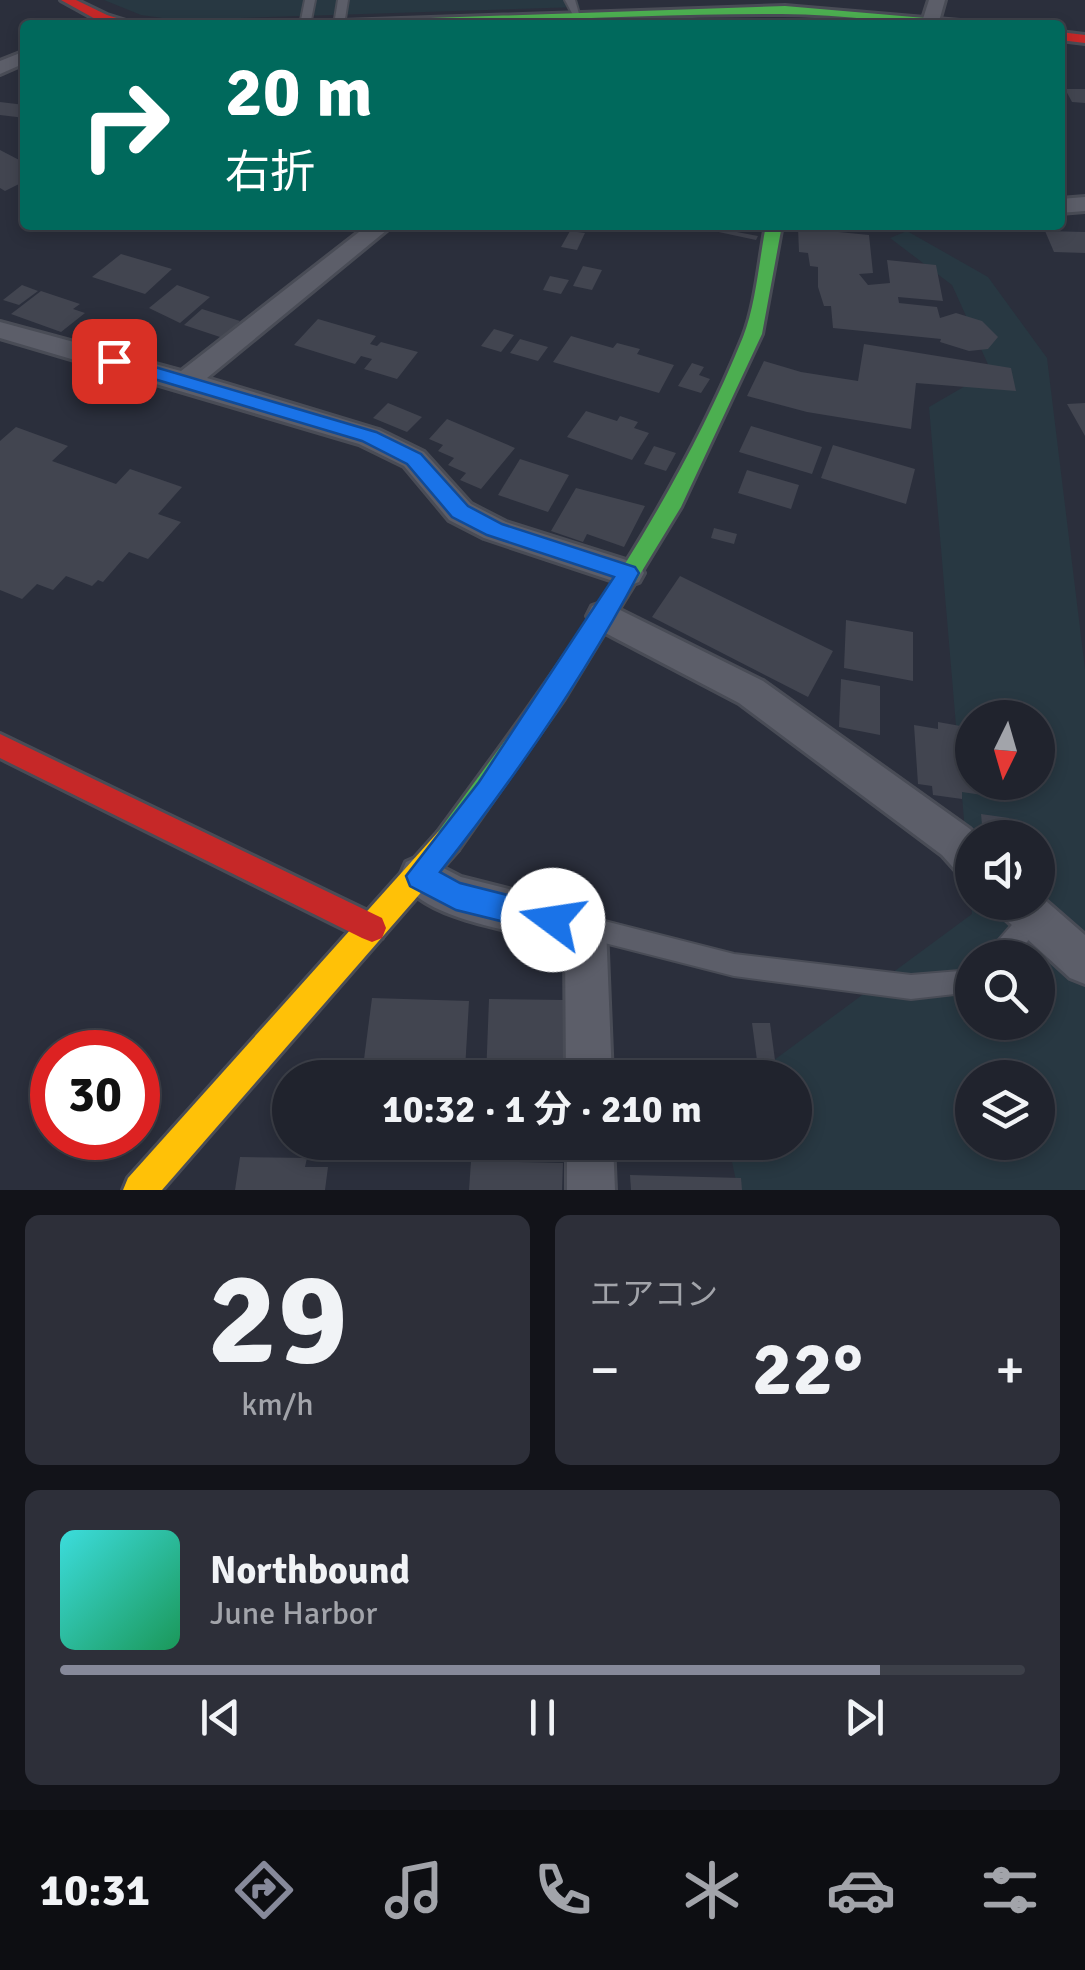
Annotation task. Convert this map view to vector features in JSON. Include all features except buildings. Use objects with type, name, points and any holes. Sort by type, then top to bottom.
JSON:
[{"type":"street","points":[[67,0],[93,20]]},
{"type":"street","points":[[410,20],[574,8],[625,19],[934,11]]},
{"type":"street","points":[[186,380],[376,230]]},
{"type":"street","points":[[140,1190],[420,876],[488,790],[604,616],[671,508],[753,334],[773,230]]},
{"type":"street","points":[[0,330],[186,380],[369,436],[414,459],[460,512],[494,530],[628,573]]},
{"type":"street","points":[[604,616],[750,692],[955,841]]},
{"type":"street","points":[[0,745],[372,928]]},
{"type":"street","points":[[420,876],[456,896],[585,927],[589,1060]]},
{"type":"street","points":[[1035,920],[1085,963]]},
{"type":"street","points":[[590,1160],[591,1190]]},
{"type":"lane","points":[[585,927],[734,965],[911,987],[955,983]]},
{"type":"shaded area","points":[[104,0],[577,0],[580,7],[177,20],[141,15]]},
{"type":"shaded area","points":[[907,231],[988,277],[1047,358],[1085,669],[1085,1190],[738,1190],[732,1160],[812,1160],[812,1060],[774,1060],[964,920],[1055,920],[1055,820],[964,820],[962,800],[1055,800],[1055,700],[955,700],[955,714],[929,407],[991,371],[952,285],[890,238]]},
{"type":"traffic: fast","points":[[490,20],[785,10],[902,20]]},
{"type":"traffic: fast","points":[[448,841],[555,692],[671,507],[753,334],[773,230]]},
{"type":"traffic: slow","points":[[140,1190],[448,841]]},
{"type":"traffic: jam","points":[[67,0],[112,20]]},
{"type":"traffic: jam","points":[[1065,37],[1085,39]]},
{"type":"traffic: jam","points":[[0,745],[372,928]]},
{"type":"route","points":[[114,361],[369,436],[414,459],[460,512],[494,530],[628,573],[555,692],[488,790],[420,876],[456,896],[553,920]]}]
